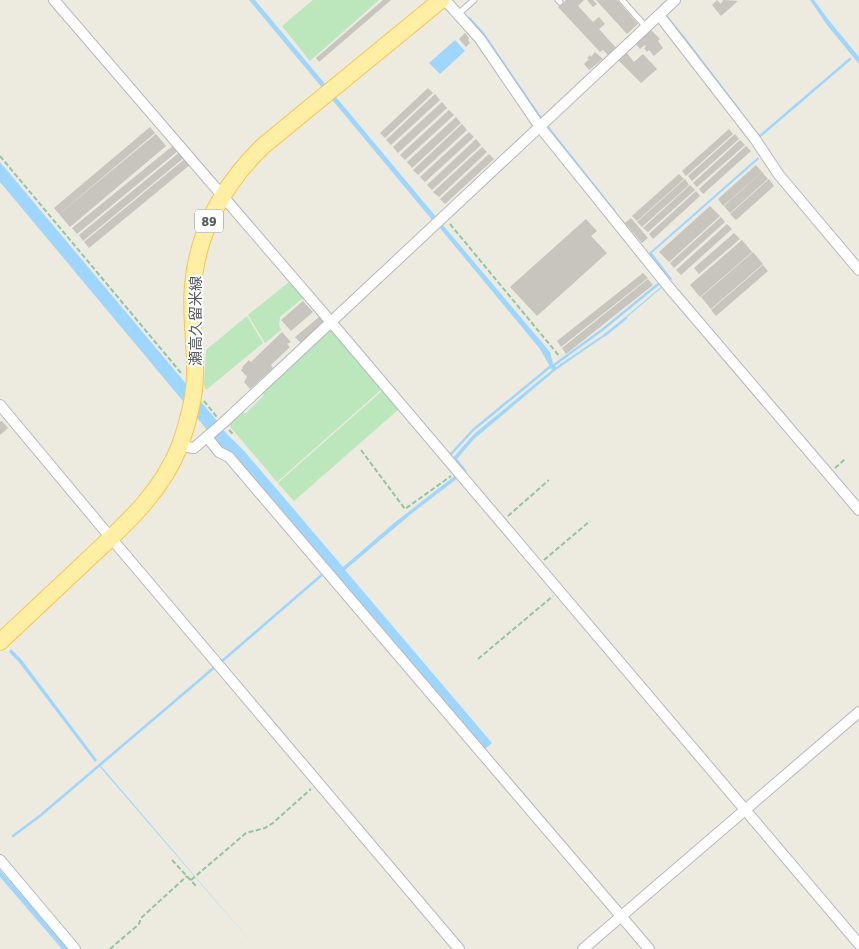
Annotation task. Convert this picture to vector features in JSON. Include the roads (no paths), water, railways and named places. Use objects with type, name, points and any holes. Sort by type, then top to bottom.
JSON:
[{"type":"main road","name":"瀬高久留米線","points":[[0,642],[140,510],[156,489],[180,446],[189,412],[195,376],[193,285],[200,247],[210,217],[222,195],[243,165],[263,146],[441,0]]},
{"type":"street","points":[[54,0],[331,322],[744,811],[859,944]]},
{"type":"street","points":[[445,0],[480,39],[540,127],[666,285],[859,510]]},
{"type":"street","points":[[180,446],[194,448],[207,438],[675,0]]},
{"type":"street","points":[[659,15],[755,139],[779,175],[859,270]]},
{"type":"street","points":[[0,405],[110,538],[459,949]]},
{"type":"street","points":[[207,438],[219,452],[229,457],[649,949]]},
{"type":"street","points":[[583,949],[858,715]]},
{"type":"street","points":[[0,860],[75,949]]},
{"type":"lane","points":[[458,14],[474,0]]},
{"type":"lane","points":[[622,0],[646,27]]},
{"type":"water","points":[[249,0],[255,0],[437,218],[433,221]]},
{"type":"water","points":[[810,0],[814,0],[859,57],[859,64],[827,25]]},
{"type":"water","points":[[455,40],[465,51],[440,74],[429,63]]},
{"type":"water","points":[[758,157],[759,159],[652,253],[672,279],[605,336],[557,369],[474,439],[457,459],[467,471],[411,514],[345,570],[492,743],[484,750],[230,452],[222,448],[214,438],[222,429],[245,452],[343,567],[394,523],[461,471],[452,459],[474,434],[552,370],[540,349],[439,227],[442,224],[550,352],[553,364],[556,367],[609,331],[669,280],[649,253]]},
{"type":"water","points":[[0,162],[218,422],[208,431],[0,182]]},
{"type":"water","points":[[11,649],[21,659],[97,760],[95,762],[18,661],[9,652]]},
{"type":"water","points":[[101,766],[257,949],[100,767]]},
{"type":"water","points":[[0,870],[69,949],[62,949],[0,877]]},
{"type":"waterway","points":[[661,6],[667,1]]},
{"type":"waterway","points":[[666,16],[739,110]]},
{"type":"waterway","points":[[469,18],[482,32],[542,120]]},
{"type":"waterway","points":[[757,134],[760,136],[850,59]]},
{"type":"waterway","points":[[546,125],[615,212]]},
{"type":"waterway","points":[[656,263],[667,276],[666,278]]},
{"type":"waterway","points":[[554,365],[602,330],[662,281]]},
{"type":"waterway","points":[[605,335],[626,318]]},
{"type":"waterway","points":[[449,454],[473,430],[551,366]]},
{"type":"waterway","points":[[221,662],[324,573]]},
{"type":"waterway","points":[[13,836],[41,815],[216,666]]}]
